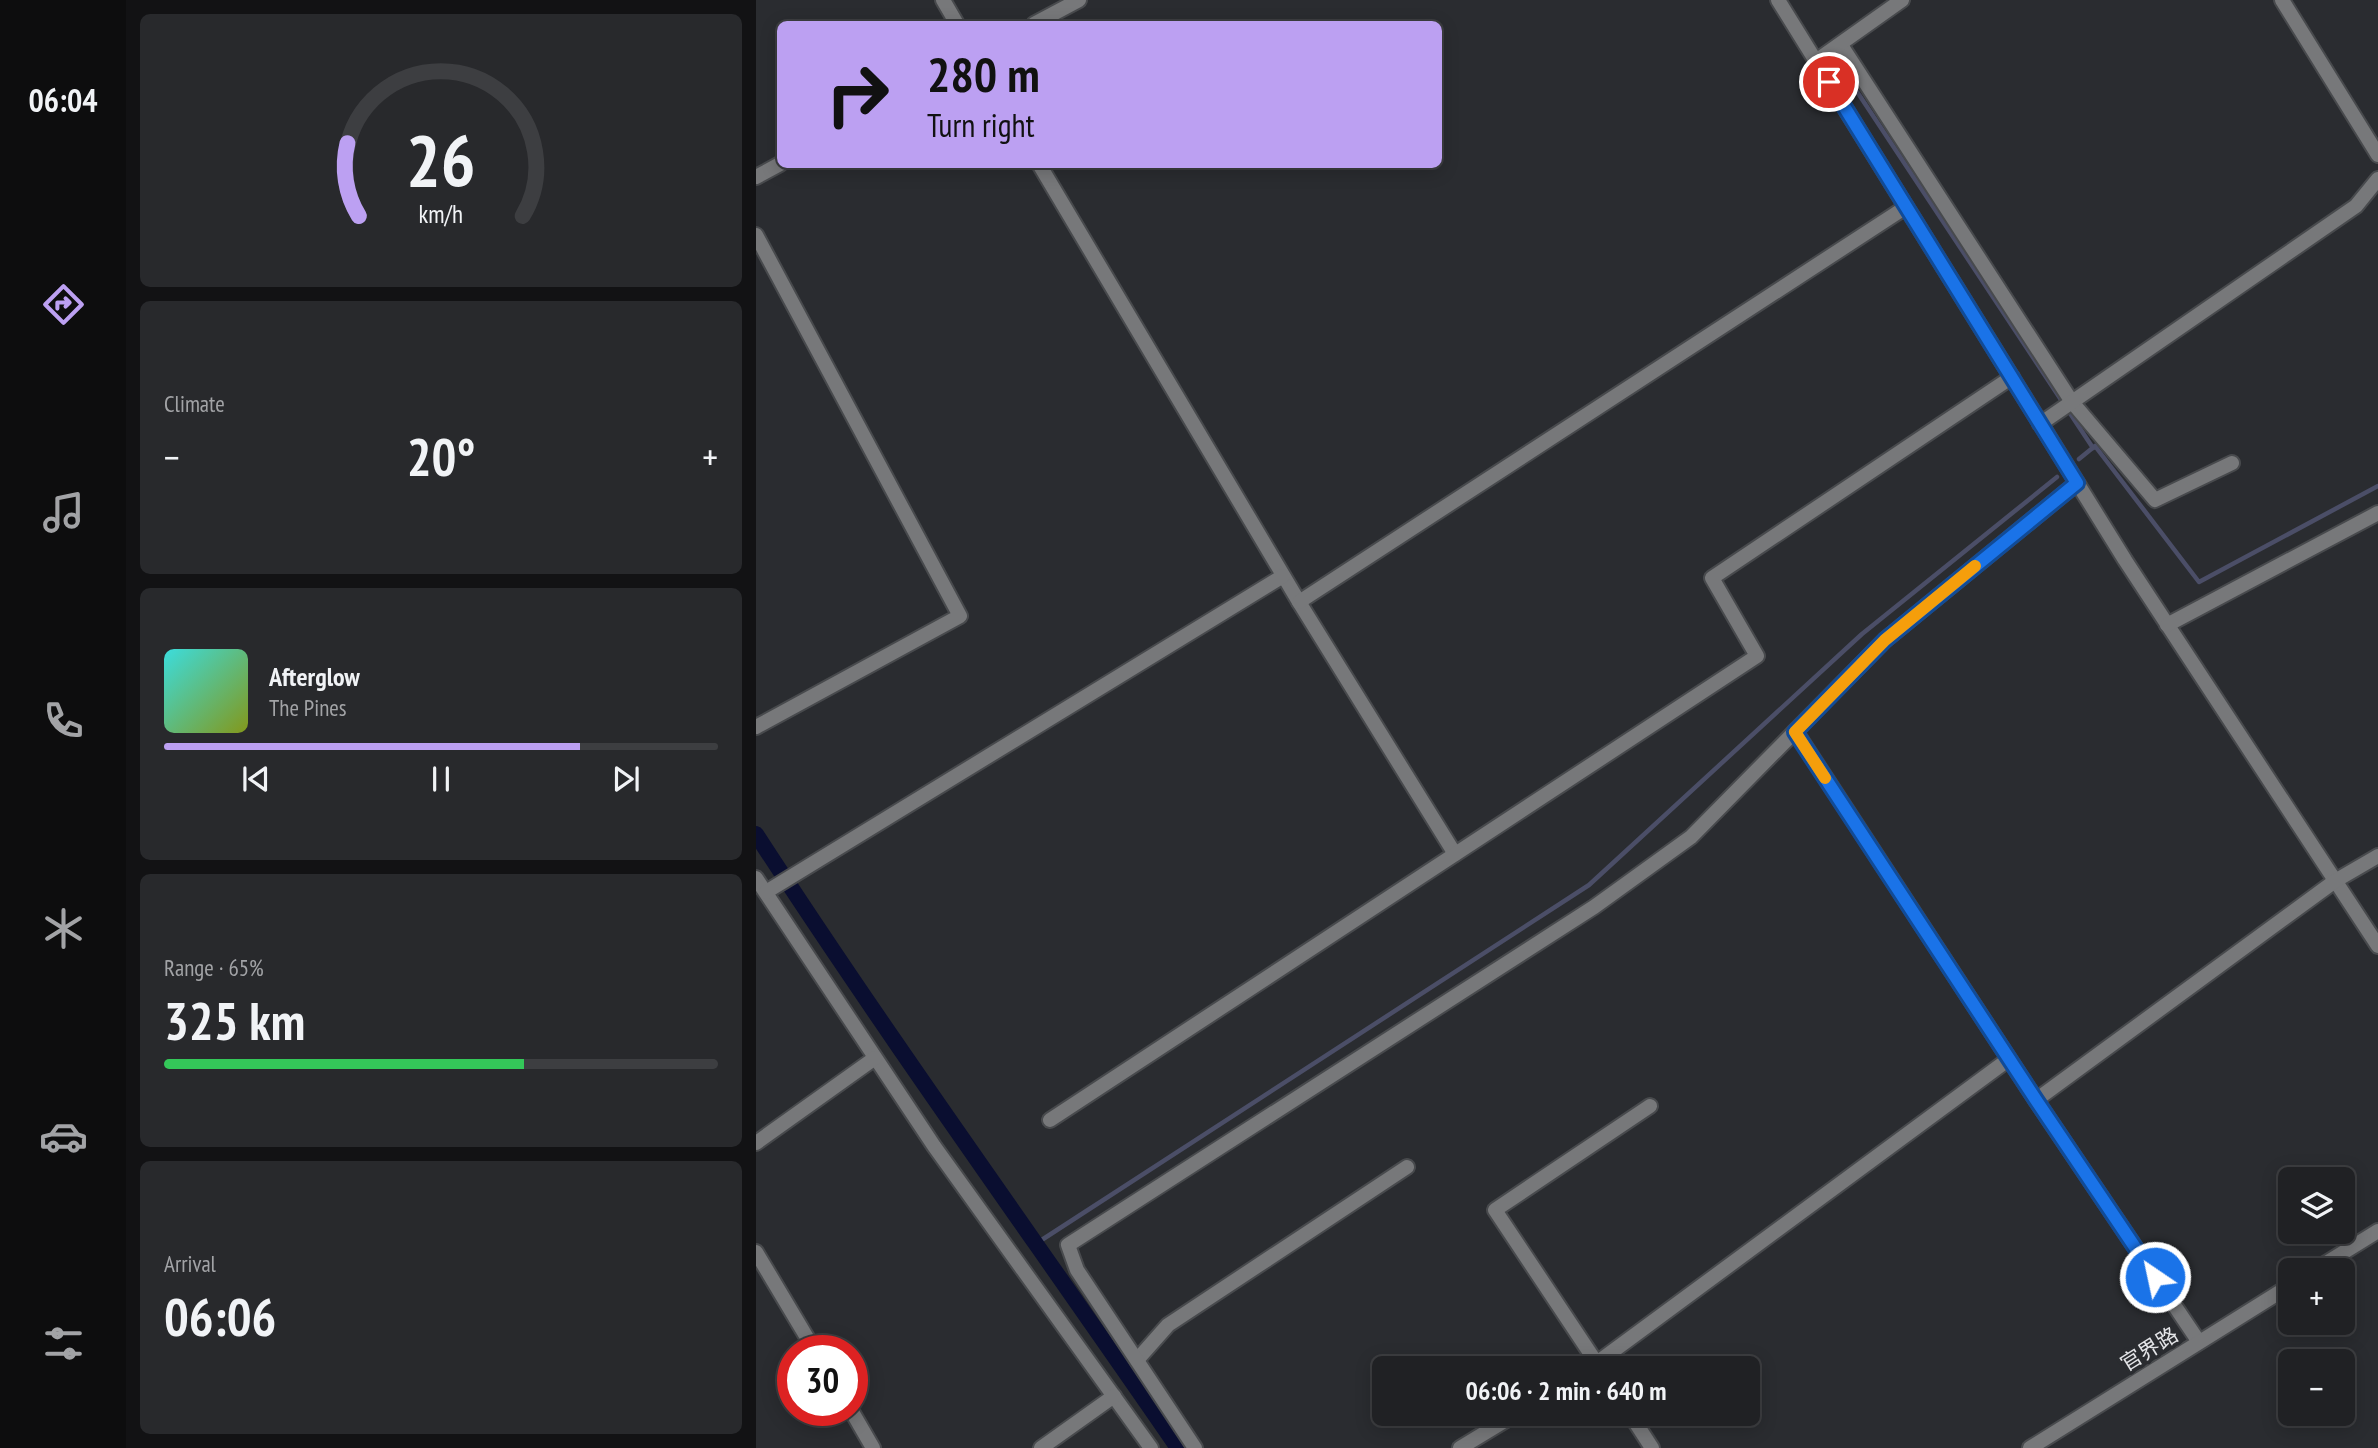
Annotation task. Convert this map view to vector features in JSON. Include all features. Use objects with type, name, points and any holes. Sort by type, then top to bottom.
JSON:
[{"type":"street","points":[[943,0],[955,21]]},
{"type":"street","points":[[1040,21],[1079,0]]},
{"type":"street","points":[[1778,0],[2167,625],[2378,946]]},
{"type":"street","points":[[1816,61],[1902,0]]},
{"type":"street","points":[[2283,0],[2378,156]]},
{"type":"street","points":[[1841,45],[2072,402],[2155,500],[2232,463]]},
{"type":"street","points":[[756,177],[777,166]]},
{"type":"street","points":[[1041,168],[1298,602],[1455,854]]},
{"type":"street","points":[[2040,424],[2356,206],[2378,179]]},
{"type":"street","points":[[1298,602],[1906,208]]},
{"type":"street","points":[[756,235],[960,616],[756,727]]},
{"type":"street","points":[[1050,1120],[1757,656],[1712,578],[2012,377]]},
{"type":"street","points":[[1195,1448],[1077,1270],[1068,1245],[1594,907],[1691,837],[1885,640],[2077,483]]},
{"type":"street","points":[[2167,625],[2378,513]]},
{"type":"street","points":[[766,892],[1283,576]]},
{"type":"street","points":[[1795,732],[2036,1100],[2199,1342]]},
{"type":"street","points":[[2036,1100],[2335,881],[2378,856]]},
{"type":"street","points":[[756,878],[934,1146],[1151,1448]]},
{"type":"street","points":[[756,1143],[875,1058]]},
{"type":"street","points":[[1611,1356],[2009,1059]]},
{"type":"street","points":[[1589,1356],[1495,1210],[1650,1105]]},
{"type":"street","points":[[1136,1360],[1168,1325],[1406,1167]]},
{"type":"street","points":[[2334,1258],[2378,1231]]},
{"type":"street","points":[[756,1252],[805,1335]]},
{"type":"street","name":"官界路","points":[[2029,1448],[2278,1293]]},
{"type":"street","points":[[1041,1448],[1114,1396]]},
{"type":"street","points":[[860,1426],[873,1448]]},
{"type":"street","points":[[1460,1448],[1496,1426]]},
{"type":"street","points":[[1638,1426],[1652,1448]]},
{"type":"street","points":[[2052,1434],[2060,1448]]},
{"type":"waterway","points":[[1844,72],[2093,448]]},
{"type":"waterway","points":[[2079,459],[2095,446],[2199,582],[2378,486]]},
{"type":"waterway","points":[[1037,1243],[1589,885],[1862,634],[2057,477]]},
{"type":"waterway","points":[[756,834],[912,1066],[1178,1448]]},
{"type":"slow traffic","points":[[1825,778],[1795,732],[1885,640],[1975,566]]},
{"type":"route","points":[[1829,82],[2077,483],[1885,640],[1795,732],[2155,1277]]}]
